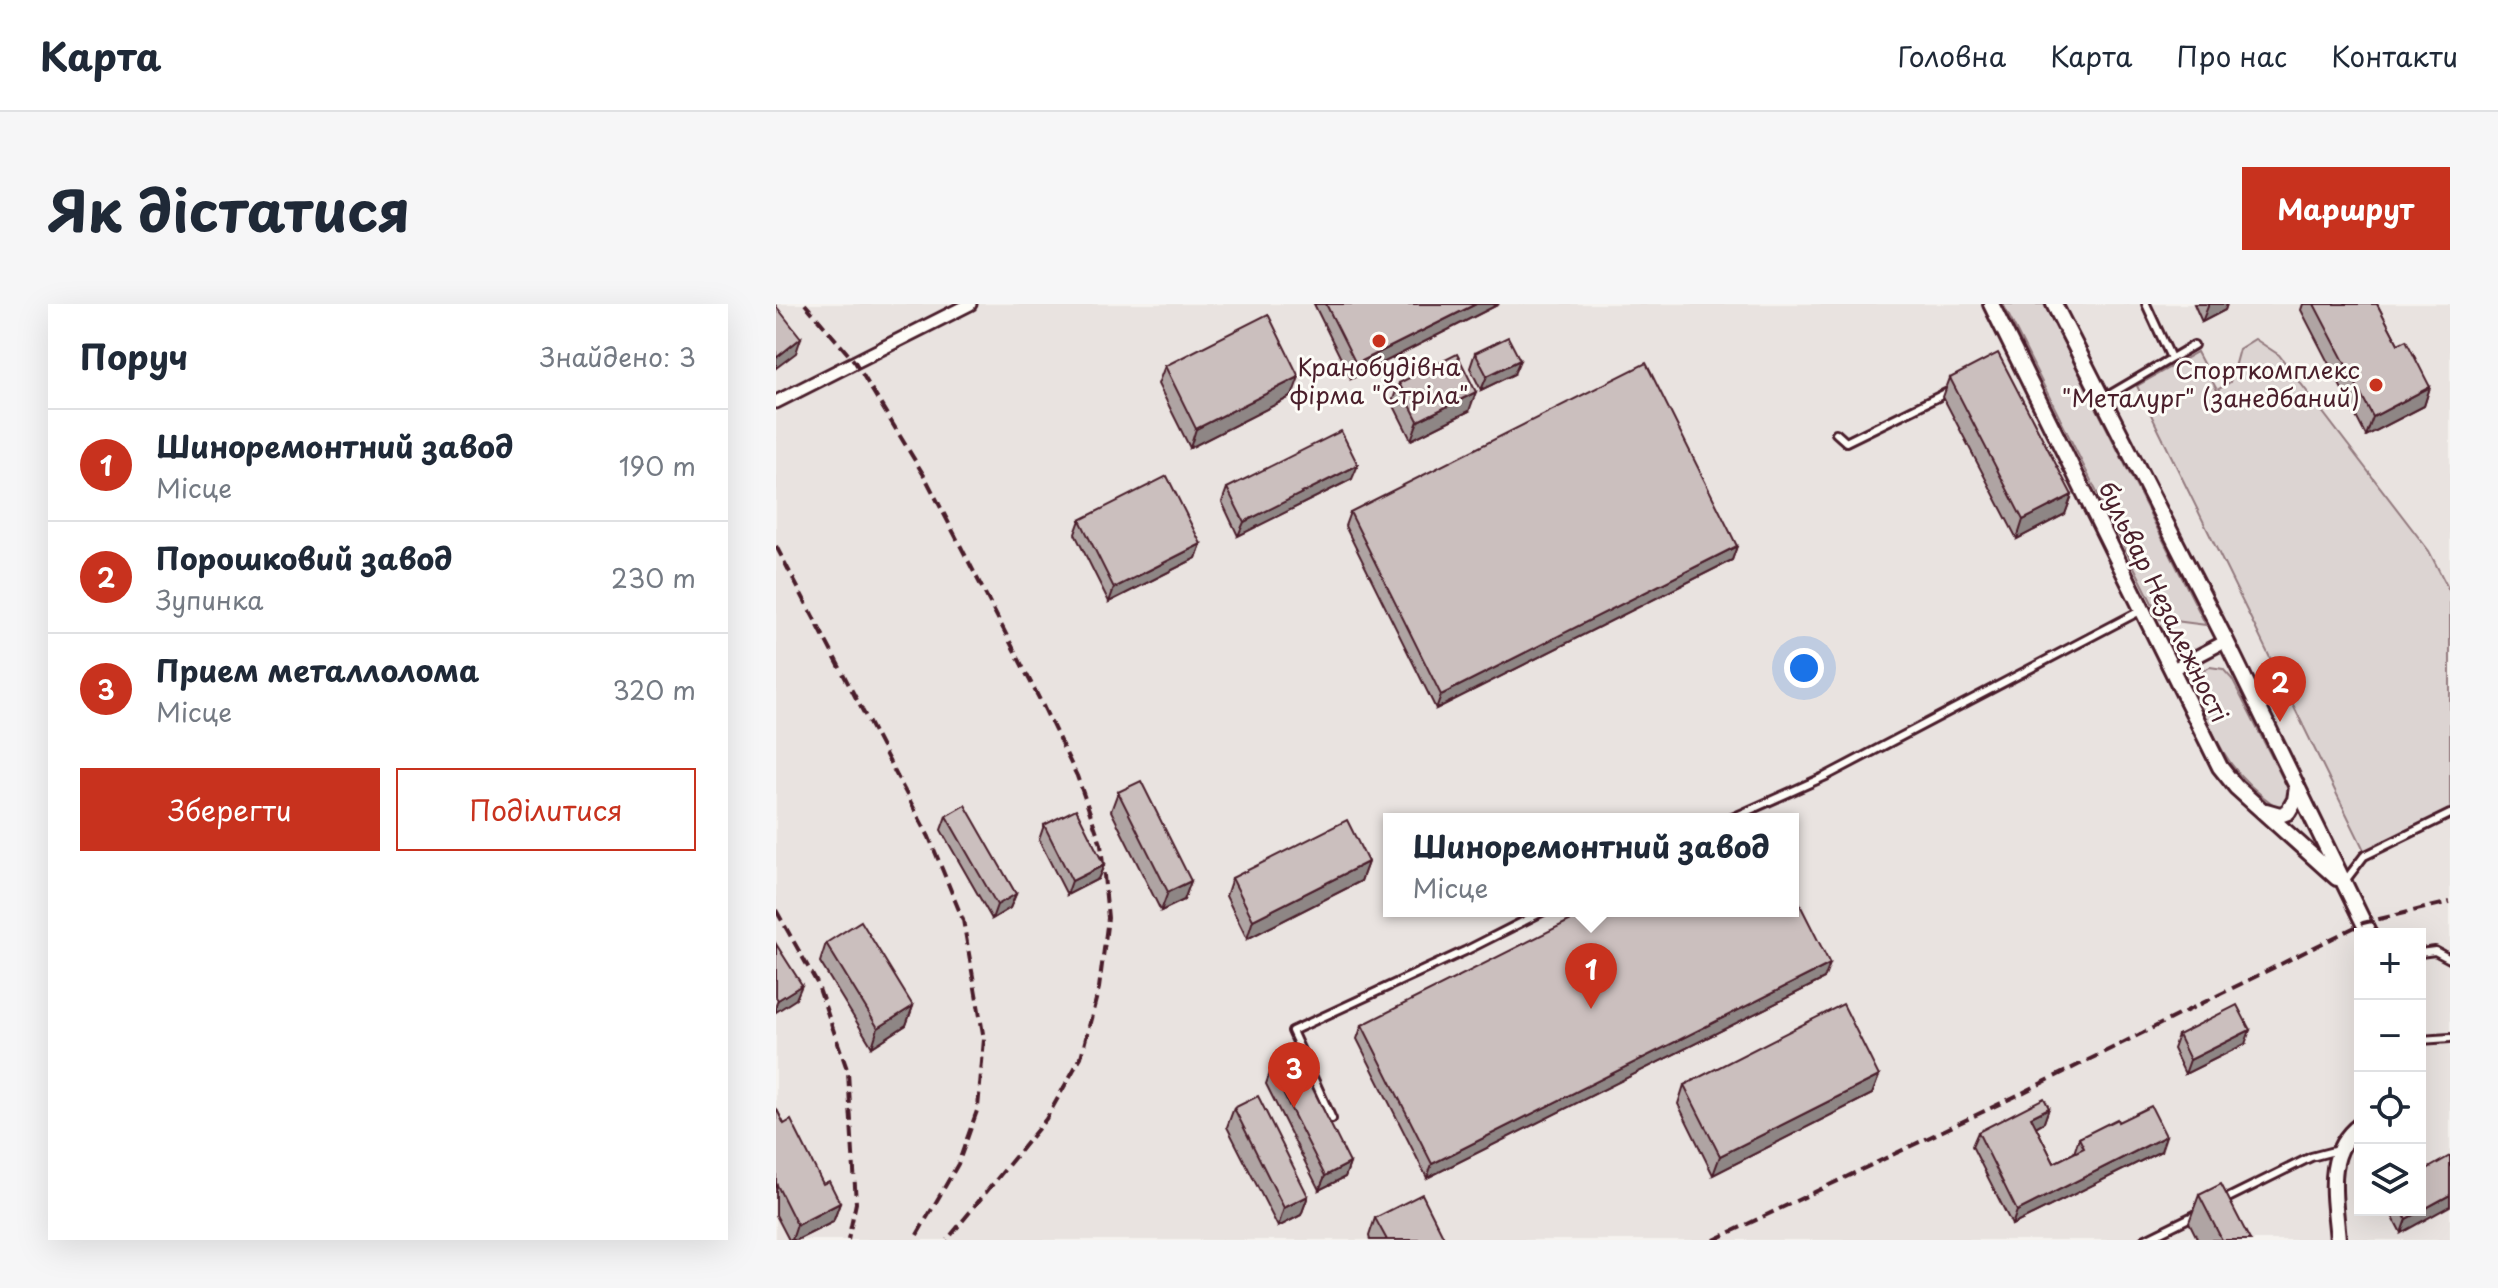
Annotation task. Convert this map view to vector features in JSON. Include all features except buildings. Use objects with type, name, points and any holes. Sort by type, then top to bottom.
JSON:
[{"type":"street","points":[[776,402],[970,304]]},
{"type":"street","name":"бульвар Незалежності","points":[[1991,304],[2220,767],[2236,787],[2343,883]]},
{"type":"street","name":"бульвар Незалежності","points":[[2054,304],[2226,641],[2366,928]]},
{"type":"street","points":[[2173,669],[2226,641]]},
{"type":"street","points":[[2261,810],[2275,814],[2288,812],[2295,800],[2297,786]]},
{"type":"street","points":[[2338,1240],[2333,1171],[2338,1150],[2354,1130]]},
{"type":"lane","points":[[2146,304],[2171,358]]},
{"type":"lane","points":[[2102,399],[2194,345]]},
{"type":"lane","points":[[2004,365],[2018,358]]},
{"type":"lane","points":[[1836,433],[1846,442],[1960,386]]},
{"type":"lane","points":[[1743,813],[1826,776],[2144,609]]},
{"type":"lane","points":[[2343,883],[2364,856],[2450,814]]},
{"type":"lane","points":[[1332,1119],[1292,1031],[1532,917]]},
{"type":"lane","points":[[2426,952],[2435,951],[2450,959]]},
{"type":"lane","points":[[2426,1040],[2450,1038]]},
{"type":"lane","points":[[2215,1204],[2311,1157],[2338,1150]]},
{"type":"lane","points":[[2144,1240],[2202,1211]]},
{"type":"shaded area","points":[[776,304],[2450,304],[2450,1240],[776,1240]]},
{"type":"shaded area","points":[[2003,304],[2044,304],[2206,625],[2160,619]]},
{"type":"shaded area","points":[[2255,339],[2279,355],[2429,551],[2450,592],[2450,812],[2365,852],[2137,386],[2197,352],[2217,390],[2230,382],[2239,349]]},
{"type":"shaded area","points":[[2210,667],[2223,669],[2232,679],[2291,795],[2283,808],[2278,808],[2247,782],[2219,744],[2193,687],[2198,674]]},
{"type":"railway","points":[[805,304],[855,362],[925,477],[1077,776],[1101,844],[1108,918],[1099,988],[1081,1057],[1046,1119],[947,1240]]},
{"type":"railway","points":[[776,546],[929,837],[963,920],[984,1039],[978,1108],[958,1164],[914,1240]]},
{"type":"railway","points":[[1714,1240],[2018,1095],[2363,923],[2450,902]]},
{"type":"railway","points":[[776,910],[817,983],[848,1072],[856,1203],[848,1240]]},
{"type":"place","name":"Кранобудівна фірма \"Стріла\"","points":[[1379,341]]},
{"type":"place","name":"Спорткомплекс \"Металург\" (занедбаний)","points":[[2376,385]]},
{"type":"place","name":"Порошковий завод","points":[[2280,722]]},
{"type":"place","name":"Шиноремонтний завод","points":[[1591,1009]]},
{"type":"place","name":"Прием металлолома","points":[[1294,1108]]}]
